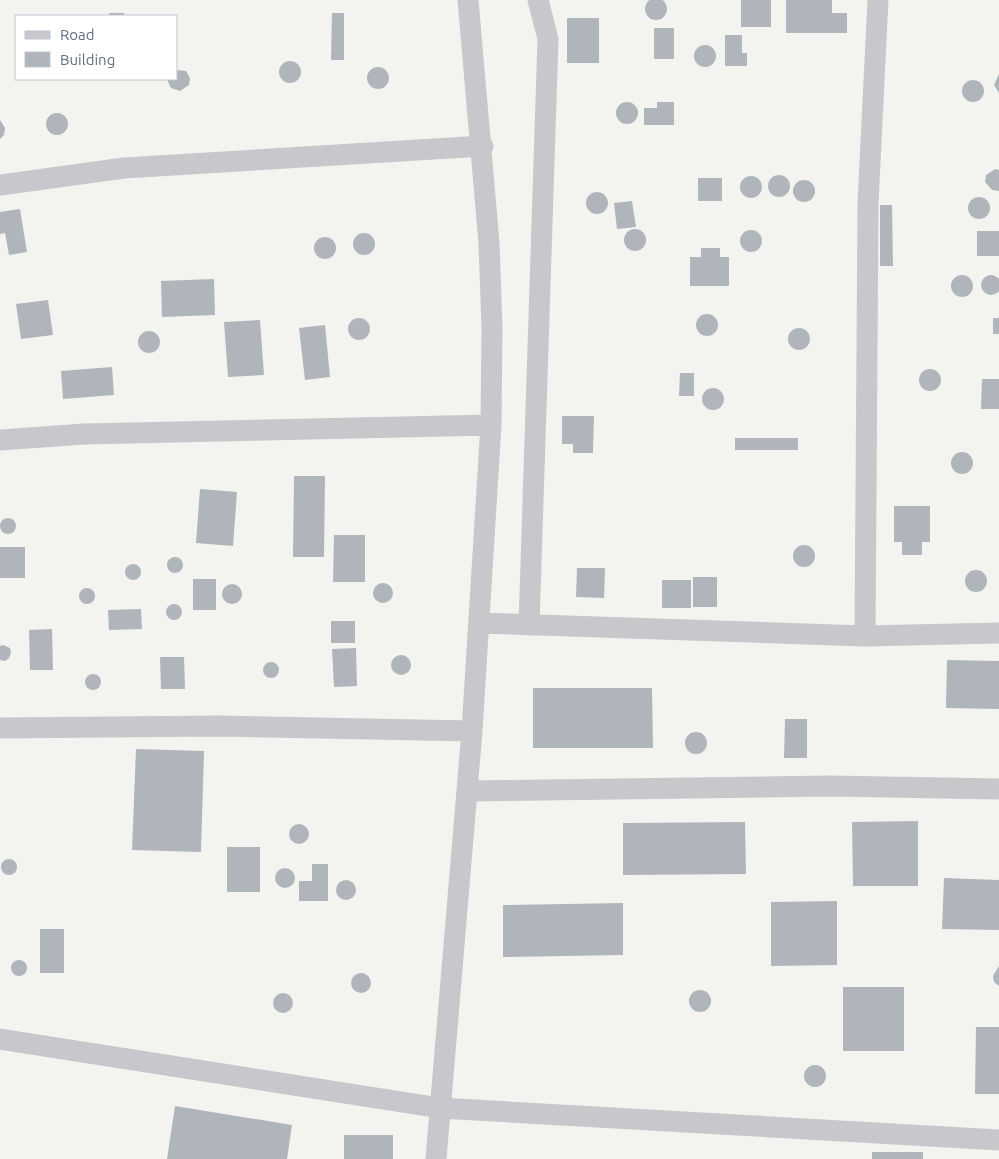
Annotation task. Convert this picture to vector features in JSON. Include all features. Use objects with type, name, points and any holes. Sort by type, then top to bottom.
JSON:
[{"type":"street","points":[[436,1159],[472,731],[491,425],[492,328],[489,243],[468,0]]},
{"type":"street","points":[[529,624],[548,49],[548,39],[538,0]]},
{"type":"street","points":[[865,636],[868,204],[878,0]]},
{"type":"street","points":[[0,185],[124,168],[482,146]]},
{"type":"street","points":[[0,440],[84,434],[491,425]]},
{"type":"street","points":[[480,623],[865,636],[999,632]]},
{"type":"street","points":[[0,728],[219,726],[472,731]]},
{"type":"street","points":[[467,791],[830,786],[999,788]]},
{"type":"street","points":[[0,1039],[440,1108],[999,1140]]},
{"type":"building","points":[[652,-1],[660,-1],[666,5],[666,13],[660,19],[652,19],[646,13],[646,5]]},
{"type":"building","points":[[741,0],[771,0],[771,27],[741,27]]},
{"type":"building","points":[[786,0],[832,0],[832,13],[847,13],[847,33],[786,33]]},
{"type":"building","points":[[109,13],[124,13],[124,15],[109,15]]},
{"type":"building","points":[[332,13],[344,13],[344,60],[331,60]]},
{"type":"building","points":[[567,18],[599,18],[599,63],[567,63]]},
{"type":"building","points":[[654,28],[674,28],[674,59],[654,59]]},
{"type":"building","points":[[725,35],[742,35],[742,53],[747,53],[747,66],[725,66]]},
{"type":"building","points":[[705,45],[713,48],[716,56],[713,64],[705,67],[697,64],[694,56],[697,48]]},
{"type":"building","points":[[290,61],[298,64],[301,72],[298,80],[290,83],[282,80],[279,72],[282,64]]},
{"type":"building","points":[[378,67],[386,70],[389,78],[386,86],[378,89],[370,86],[367,78],[370,70]]},
{"type":"building","points":[[178,70],[186,71],[190,78],[189,85],[180,91],[171,88],[168,80],[178,80]]},
{"type":"building","points":[[999,74],[999,93],[994,85]]},
{"type":"building","points":[[973,80],[981,83],[984,91],[981,99],[973,102],[965,99],[962,91],[965,83]]},
{"type":"building","points":[[627,102],[635,105],[638,113],[635,121],[627,124],[619,121],[616,113],[619,105]]},
{"type":"building","points":[[657,102],[674,102],[674,125],[644,125],[644,108],[657,108]]},
{"type":"building","points":[[57,113],[65,116],[68,124],[65,132],[57,135],[49,132],[46,124],[49,116]]},
{"type":"building","points":[[0,120],[5,128],[4,135],[0,139]]},
{"type":"building","points":[[995,169],[999,170],[999,191],[992,190],[985,182],[986,175]]},
{"type":"building","points":[[779,175],[787,178],[790,186],[787,194],[779,197],[771,194],[768,186],[771,178]]},
{"type":"building","points":[[751,176],[759,179],[762,187],[759,195],[751,198],[743,195],[740,187],[743,179]]},
{"type":"building","points":[[698,178],[722,178],[722,201],[698,201]]},
{"type":"building","points":[[804,180],[812,183],[815,191],[812,199],[804,202],[796,199],[793,191],[796,183]]},
{"type":"building","points":[[597,192],[605,195],[608,203],[605,211],[597,214],[589,211],[586,203],[589,195]]},
{"type":"building","points":[[979,197],[987,200],[990,208],[987,216],[979,219],[971,216],[968,208],[971,200]]},
{"type":"building","points":[[632,201],[636,227],[617,229],[614,203]]},
{"type":"building","points":[[880,205],[892,205],[893,266],[880,266]]},
{"type":"building","points":[[20,209],[27,252],[9,255],[5,233],[0,234],[0,212]]},
{"type":"building","points":[[635,229],[643,232],[646,240],[643,248],[635,251],[627,248],[624,240],[627,232]]},
{"type":"building","points":[[751,230],[759,233],[762,241],[759,249],[751,252],[743,249],[740,241],[743,233]]},
{"type":"building","points":[[977,231],[999,231],[999,256],[977,256]]},
{"type":"building","points":[[364,233],[372,236],[375,244],[372,252],[364,255],[356,252],[353,244],[356,236]]},
{"type":"building","points":[[325,237],[333,240],[336,248],[333,256],[325,259],[317,256],[314,248],[317,240]]},
{"type":"building","points":[[701,248],[720,248],[720,257],[729,257],[729,286],[690,286],[690,257],[701,257]]},
{"type":"building","points":[[962,275],[972,282],[973,286],[966,296],[962,297],[952,290],[951,286],[958,276]]},
{"type":"building","points":[[991,275],[998,278],[1000,289],[998,292],[991,295],[984,292],[981,285],[984,278]]},
{"type":"building","points":[[214,279],[215,315],[162,317],[161,281]]},
{"type":"building","points":[[48,300],[53,335],[21,339],[16,304]]},
{"type":"building","points":[[707,314],[715,317],[718,325],[715,333],[707,336],[699,333],[696,325],[699,317]]},
{"type":"building","points":[[359,318],[367,321],[370,329],[367,337],[359,340],[351,337],[348,329],[351,321]]},
{"type":"building","points":[[993,318],[999,318],[999,334],[993,334]]},
{"type":"building","points":[[260,320],[264,375],[228,377],[224,322]]},
{"type":"building","points":[[325,325],[330,377],[305,380],[299,328]]},
{"type":"building","points":[[799,328],[807,331],[810,339],[807,347],[799,350],[791,347],[788,339],[791,331]]},
{"type":"building","points":[[149,331],[157,334],[160,342],[157,350],[149,353],[141,350],[138,342],[141,334]]},
{"type":"building","points":[[112,367],[114,395],[63,399],[61,371]]},
{"type":"building","points":[[930,369],[940,376],[941,380],[934,390],[930,391],[920,384],[919,380],[926,370]]},
{"type":"building","points":[[680,373],[694,373],[694,396],[679,396]]},
{"type":"building","points":[[982,379],[999,379],[999,409],[981,409]]},
{"type":"building","points":[[713,388],[723,395],[724,399],[717,409],[713,410],[703,403],[702,399],[709,389]]},
{"type":"building","points":[[562,416],[594,416],[593,453],[573,453],[573,444],[562,444]]},
{"type":"building","points":[[735,438],[798,438],[798,450],[735,450]]},
{"type":"building","points":[[962,452],[972,459],[973,463],[966,473],[962,474],[952,467],[951,463],[958,453]]},
{"type":"building","points":[[294,476],[325,476],[324,557],[293,557]]},
{"type":"building","points":[[200,489],[237,492],[233,546],[196,543]]},
{"type":"building","points":[[894,506],[930,506],[930,542],[922,542],[922,555],[902,555],[902,542],[894,542]]},
{"type":"building","points":[[8,518],[14,520],[16,526],[14,532],[8,534],[2,532],[0,526],[2,520]]},
{"type":"building","points":[[334,535],[365,535],[365,582],[333,582]]},
{"type":"building","points":[[804,545],[814,552],[815,556],[808,566],[804,567],[794,560],[793,556],[800,546]]},
{"type":"building","points":[[0,547],[25,547],[25,578],[0,578]]},
{"type":"building","points":[[175,557],[183,565],[175,573],[167,565]]},
{"type":"building","points":[[133,564],[139,566],[141,572],[139,578],[133,580],[127,578],[125,572],[127,566]]},
{"type":"building","points":[[577,568],[605,568],[604,598],[576,597]]},
{"type":"building","points":[[976,570],[986,577],[987,581],[980,591],[976,592],[966,585],[965,581],[972,571]]},
{"type":"building","points":[[693,577],[717,577],[717,607],[693,607]]},
{"type":"building","points":[[193,579],[216,579],[216,610],[193,610]]},
{"type":"building","points":[[662,580],[691,580],[691,608],[662,608]]},
{"type":"building","points":[[383,583],[390,586],[393,593],[390,600],[383,603],[376,600],[373,593],[376,586]]},
{"type":"building","points":[[232,584],[239,587],[242,594],[239,601],[232,604],[225,601],[222,594],[225,587]]},
{"type":"building","points":[[87,588],[93,590],[95,596],[93,602],[87,604],[81,602],[79,596],[81,590]]},
{"type":"building","points":[[174,604],[182,612],[174,620],[166,612]]},
{"type":"building","points":[[141,609],[142,629],[109,630],[108,610]]},
{"type":"building","points":[[331,621],[355,621],[355,643],[331,643]]},
{"type":"building","points":[[52,629],[53,670],[30,670],[29,630]]},
{"type":"building","points":[[3,645],[10,648],[11,653],[5,661],[0,660],[0,646]]},
{"type":"building","points":[[356,648],[357,686],[334,687],[332,649]]},
{"type":"building","points":[[401,655],[408,658],[411,665],[408,672],[401,675],[394,672],[391,665],[394,658]]},
{"type":"building","points":[[160,657],[184,657],[185,689],[161,689]]},
{"type":"building","points":[[947,660],[999,661],[999,709],[946,708]]},
{"type":"building","points":[[271,662],[279,670],[271,678],[263,670]]},
{"type":"building","points":[[93,674],[101,682],[93,690],[85,682]]},
{"type":"building","points":[[533,688],[652,688],[653,748],[533,748]]},
{"type":"building","points":[[785,719],[807,719],[807,758],[784,758]]},
{"type":"building","points":[[696,732],[706,739],[707,743],[700,753],[696,754],[686,747],[685,743],[692,733]]},
{"type":"building","points":[[136,749],[204,751],[201,852],[132,850]]},
{"type":"building","points":[[918,821],[918,886],[853,886],[852,822]]},
{"type":"building","points":[[745,822],[746,874],[623,875],[623,823]]},
{"type":"building","points":[[299,824],[306,827],[309,834],[306,841],[299,844],[292,841],[289,834],[292,827]]},
{"type":"building","points":[[227,847],[260,847],[260,892],[227,892]]},
{"type":"building","points":[[9,859],[15,861],[17,867],[15,873],[9,875],[3,873],[1,867],[3,861]]},
{"type":"building","points":[[312,864],[328,864],[328,901],[299,901],[299,881],[312,881]]},
{"type":"building","points":[[285,868],[292,871],[295,878],[292,885],[285,888],[278,885],[275,878],[278,871]]},
{"type":"building","points":[[944,878],[999,880],[999,930],[942,929]]},
{"type":"building","points":[[346,880],[353,883],[356,890],[353,897],[346,900],[339,897],[336,890],[339,883]]},
{"type":"building","points":[[837,901],[837,965],[771,966],[771,902]]},
{"type":"building","points":[[623,903],[623,955],[503,957],[503,905]]},
{"type":"building","points":[[40,929],[64,929],[64,973],[40,973]]},
{"type":"building","points":[[19,960],[25,962],[27,968],[25,974],[19,976],[13,974],[11,968],[13,962]]},
{"type":"building","points":[[999,966],[999,986],[994,982],[993,976]]},
{"type":"building","points":[[361,973],[368,976],[371,983],[368,990],[361,993],[354,990],[351,983],[354,976]]},
{"type":"building","points":[[843,987],[904,987],[904,1051],[843,1051]]},
{"type":"building","points":[[700,990],[710,997],[711,1001],[704,1011],[700,1012],[690,1005],[689,1001],[696,991]]},
{"type":"building","points":[[283,993],[290,996],[293,1003],[290,1010],[283,1013],[276,1010],[273,1003],[276,996]]},
{"type":"building","points":[[976,1027],[999,1027],[999,1094],[975,1094]]},
{"type":"building","points":[[815,1065],[825,1072],[826,1076],[819,1086],[815,1087],[805,1080],[804,1076],[811,1066]]},
{"type":"building","points":[[175,1106],[292,1125],[287,1159],[167,1159]]},
{"type":"building","points":[[344,1135],[393,1135],[393,1159],[344,1159]]},
{"type":"building","points":[[872,1152],[923,1152],[923,1159],[872,1159]]}]
